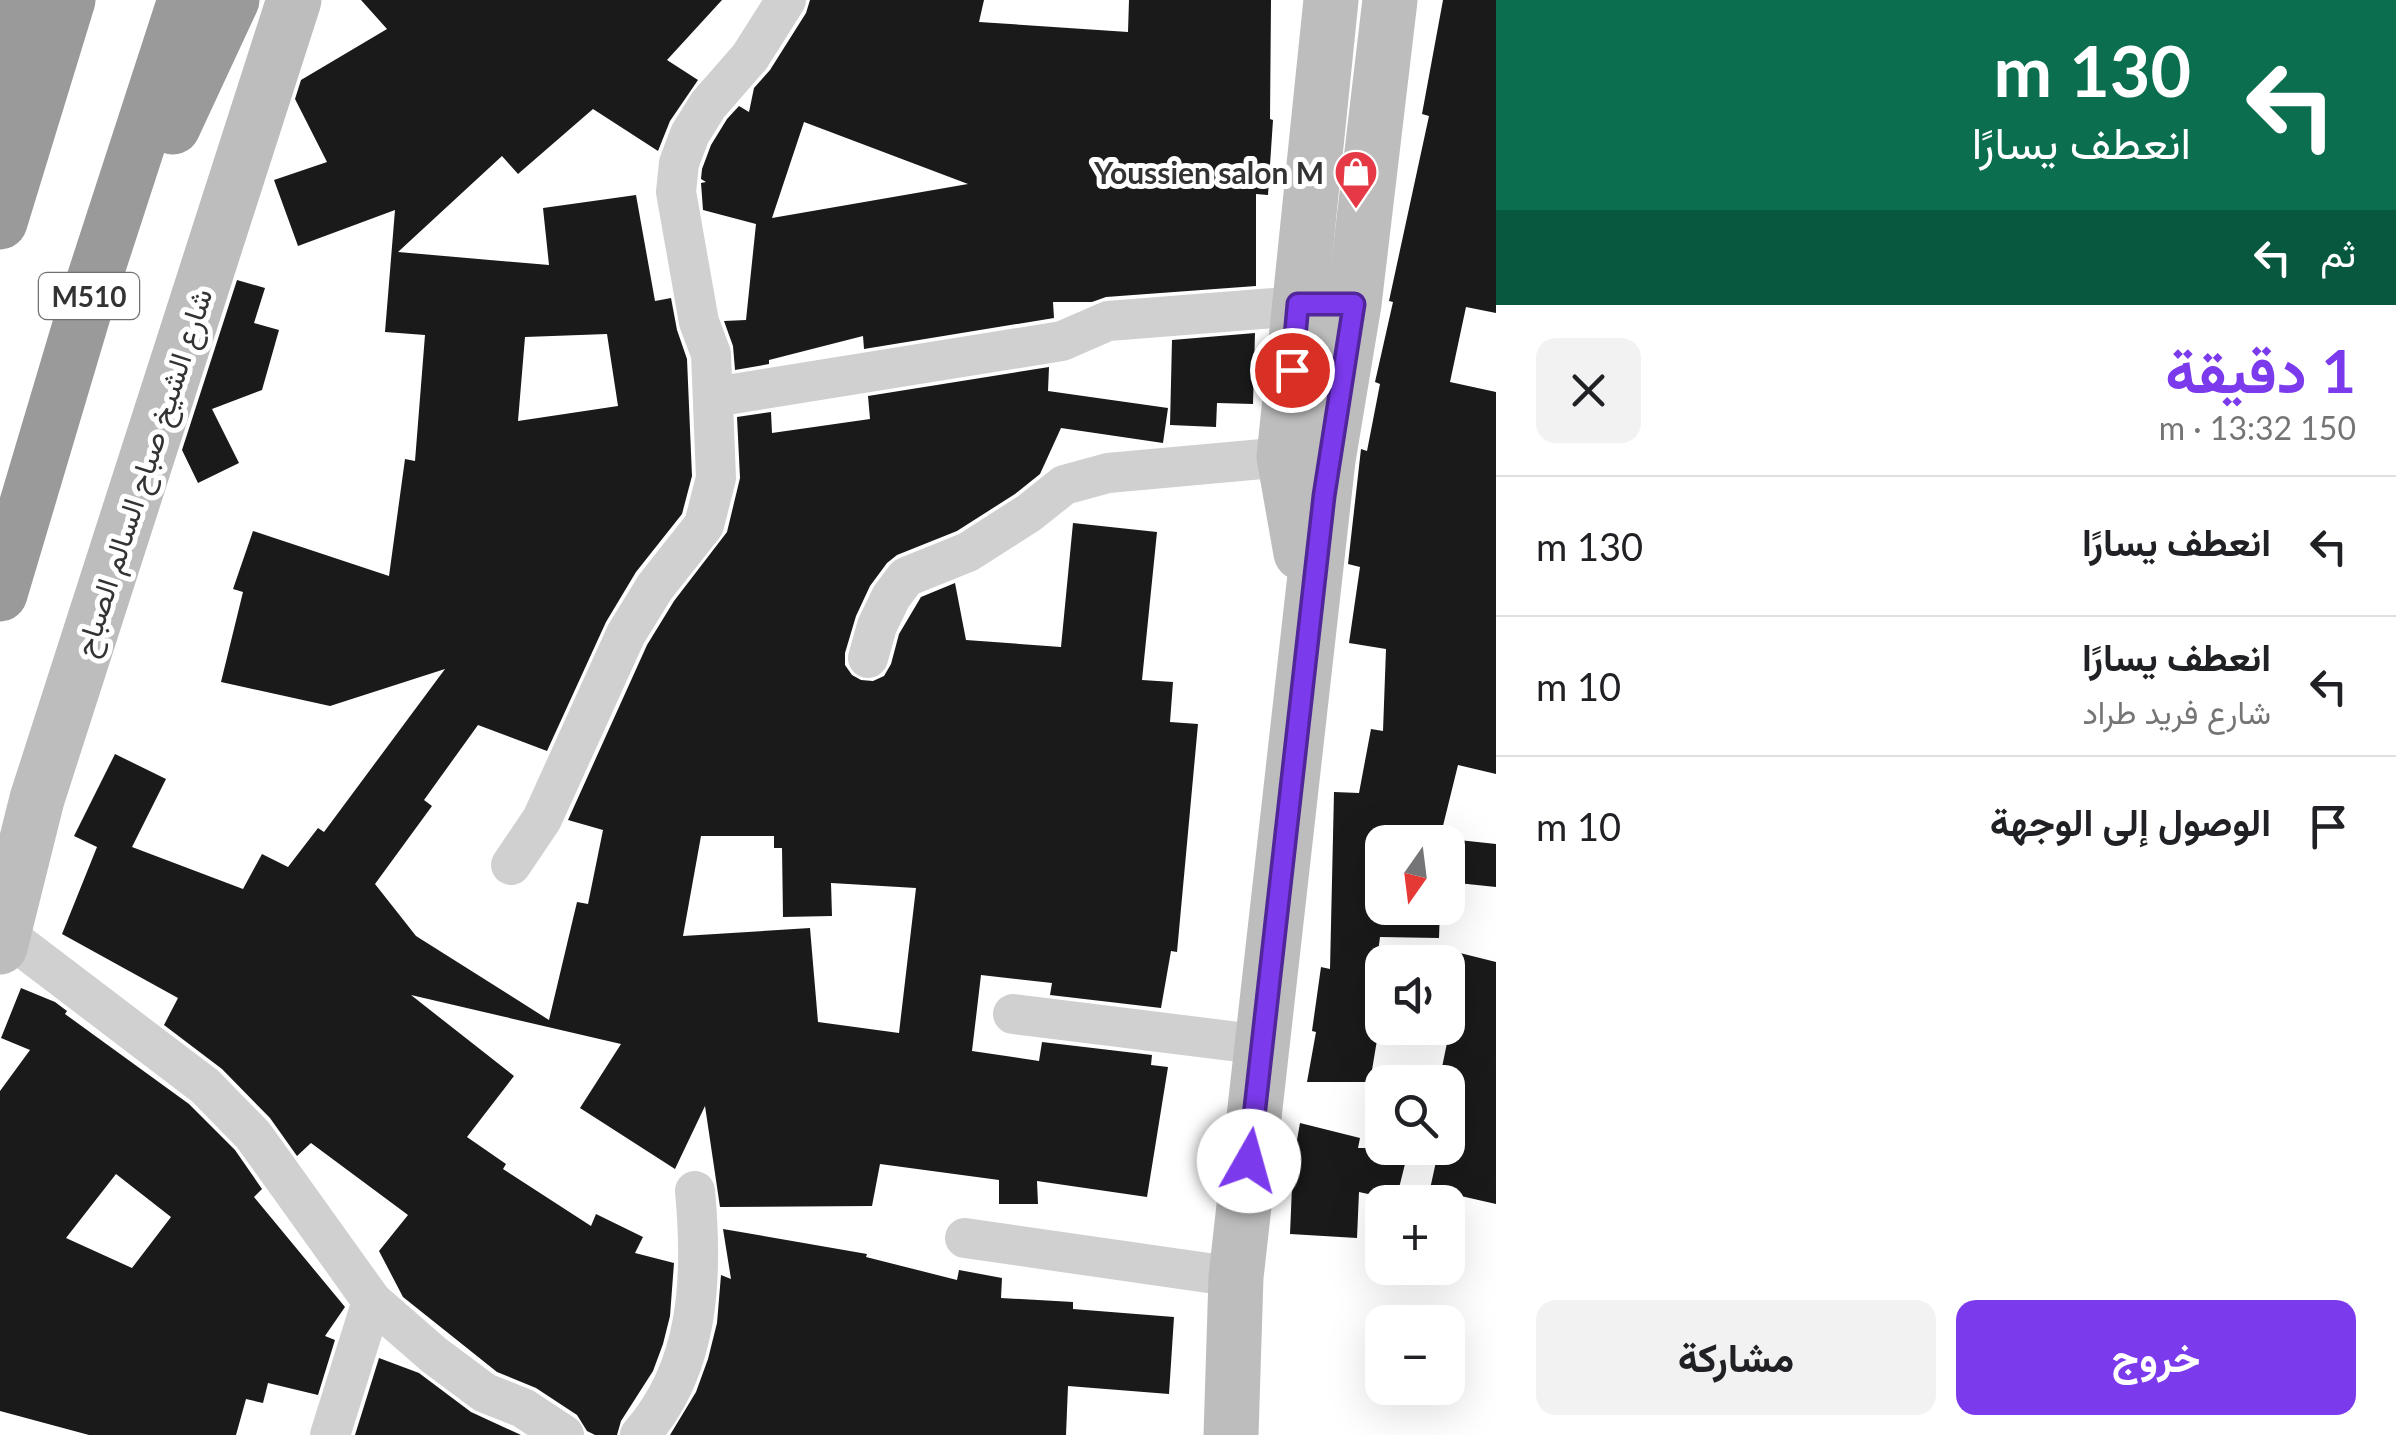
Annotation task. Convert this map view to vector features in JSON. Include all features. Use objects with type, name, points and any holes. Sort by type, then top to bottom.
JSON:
[{"type":"highway","points":[[0,140],[15,0]]},
{"type":"highway","points":[[0,222],[68,0]]},
{"type":"highway","name":"M510","points":[[0,594],[185,0]]},
{"type":"highway","points":[[90,295],[232,0]]},
{"type":"main road","name":"شارع الشيخ صباح السالم الصباح","points":[[2,941],[37,798],[294,0]]},
{"type":"main road","points":[[1231,1435],[1236,1277],[1311,605],[1298,304],[1331,0]]},
{"type":"main road","points":[[1306,459],[1354,304],[1390,0]]},
{"type":"street","points":[[512,865],[542,819],[626,634],[654,586],[704,524],[716,478],[714,396],[711,354],[699,322],[676,192],[679,163],[690,134],[708,105],[750,58],[786,0]]},
{"type":"street","points":[[714,396],[1062,342],[1108,320],[1298,304],[1354,304]]},
{"type":"street","points":[[868,658],[891,596],[906,577],[968,552],[1064,485],[1108,473],[1306,459]]},
{"type":"street","points":[[2,941],[205,1086],[253,1136],[372,1301],[434,1355],[485,1392],[524,1408],[564,1435]]},
{"type":"street","points":[[1013,1014],[1263,1044]]},
{"type":"street","points":[[640,1435],[663,1408],[680,1370],[691,1329],[699,1288],[695,1192]]},
{"type":"street","points":[[965,1238],[1236,1277]]},
{"type":"street","points":[[330,1435],[372,1301]]},
{"type":"building","points":[[361,0],[722,0],[667,60],[698,80],[670,121],[658,151],[593,109],[518,174],[502,156],[398,252],[549,265],[543,208],[636,195],[655,301],[671,298],[687,359],[692,476],[682,514],[636,572],[606,622],[547,751],[478,725],[424,800],[432,806],[375,884],[416,936],[549,1020],[577,902],[588,904],[603,830],[568,820],[647,645],[674,601],[727,532],[740,478],[737,417],[771,412],[772,433],[870,419],[868,396],[1049,367],[1048,391],[1168,408],[1163,443],[1061,428],[1040,474],[1015,494],[957,531],[897,555],[887,563],[870,586],[856,616],[845,653],[845,665],[852,675],[873,681],[884,676],[899,634],[921,597],[955,583],[966,640],[1061,647],[1073,523],[1157,532],[1142,680],[1173,682],[1170,722],[1198,724],[1177,952],[1171,951],[1161,1008],[1050,995],[1052,983],[981,975],[972,1051],[1039,1061],[1042,1042],[1152,1055],[1151,1065],[1168,1067],[1147,1197],[1037,1181],[1038,1204],[999,1204],[999,1180],[880,1164],[872,1206],[720,1207],[705,1106],[675,1169],[580,1108],[621,1044],[411,995],[514,1076],[467,1137],[506,1164],[503,1169],[591,1226],[596,1214],[643,1237],[635,1253],[674,1263],[670,1316],[663,1344],[653,1371],[621,1421],[617,1435],[587,1431],[577,1415],[536,1388],[497,1372],[403,1297],[379,1251],[408,1215],[311,1143],[297,1156],[270,1118],[222,1069],[164,1025],[178,998],[62,934],[97,847],[74,836],[115,754],[166,779],[132,847],[243,889],[262,854],[288,867],[318,828],[324,832],[445,669],[330,706],[221,682],[243,592],[233,589],[253,531],[389,576],[405,459],[415,461],[425,335],[385,332],[395,210],[298,246],[274,180],[327,162],[295,99],[301,80],[387,29]],"holes":[[[607,334],[618,406],[518,421],[525,337]],[[701,836],[774,836],[774,848],[782,848],[783,917],[832,916],[831,883],[916,888],[899,1033],[818,1022],[810,928],[683,936]]]},
{"type":"building","points":[[810,0],[984,0],[979,22],[1128,32],[1129,0],[1271,0],[1273,120],[1268,195],[1256,194],[1256,286],[1106,297],[1092,302],[1053,302],[1054,318],[864,349],[863,336],[735,370],[733,346],[724,321],[746,320],[756,224],[703,210],[701,183],[706,182],[701,179],[702,169],[727,119],[739,106],[749,112],[754,88],[806,13]],"holes":[[[804,122],[968,184],[772,218]]]},
{"type":"building","points":[[1443,0],[1496,0],[1496,313],[1466,307],[1450,382],[1496,392],[1496,774],[1458,765],[1443,825],[1365,825],[1365,925],[1439,925],[1439,938],[1380,937],[1379,945],[1365,945],[1365,1045],[1376,1045],[1373,1065],[1365,1065],[1365,1082],[1307,1082],[1321,967],[1330,969],[1334,792],[1359,793],[1371,729],[1383,731],[1386,649],[1349,643],[1360,567],[1348,564],[1361,449],[1367,451],[1380,384],[1375,382],[1393,302],[1389,301],[1429,116],[1422,114]]},
{"type":"building","points":[[237,280],[265,288],[254,323],[279,330],[262,390],[212,409],[239,463],[198,483],[182,450]]},
{"type":"building","points":[[1255,333],[1253,404],[1217,403],[1216,427],[1170,425],[1172,340]]},
{"type":"building","points":[[1465,841],[1496,844],[1496,887],[1465,884]]},
{"type":"building","points":[[1465,954],[1496,962],[1496,1204],[1465,1197],[1465,1185],[1431,1185],[1435,1165],[1465,1165],[1465,1065],[1442,1065],[1447,1045],[1465,1045]]},
{"type":"building","points":[[21,988],[55,1002],[67,1011],[65,1014],[189,1104],[235,1150],[262,1189],[254,1197],[345,1307],[325,1336],[335,1340],[318,1395],[268,1383],[263,1403],[246,1399],[236,1435],[89,1435],[0,1411],[0,1091],[30,1050],[1,1038]],"holes":[[[116,1174],[171,1217],[132,1268],[66,1238]]]},
{"type":"building","points":[[1300,1123],[1360,1138],[1358,1148],[1365,1148],[1365,1165],[1405,1165],[1400,1185],[1365,1185],[1365,1193],[1359,1192],[1357,1238],[1290,1234],[1293,1163]]},
{"type":"building","points":[[723,1229],[867,1254],[866,1257],[957,1280],[959,1270],[1002,1278],[1001,1298],[1073,1302],[1073,1309],[1174,1317],[1169,1394],[1068,1386],[1066,1435],[670,1435],[696,1392],[708,1359],[717,1323],[721,1275],[731,1279]]},
{"type":"building","points":[[379,1358],[419,1373],[471,1412],[521,1435],[355,1435]]},
{"type":"place","name":"Youssien salon M","points":[[1356,210]]},
{"type":"route","points":[[1249,1161],[1328,460],[1354,304],[1298,304],[1292,370]]}]
